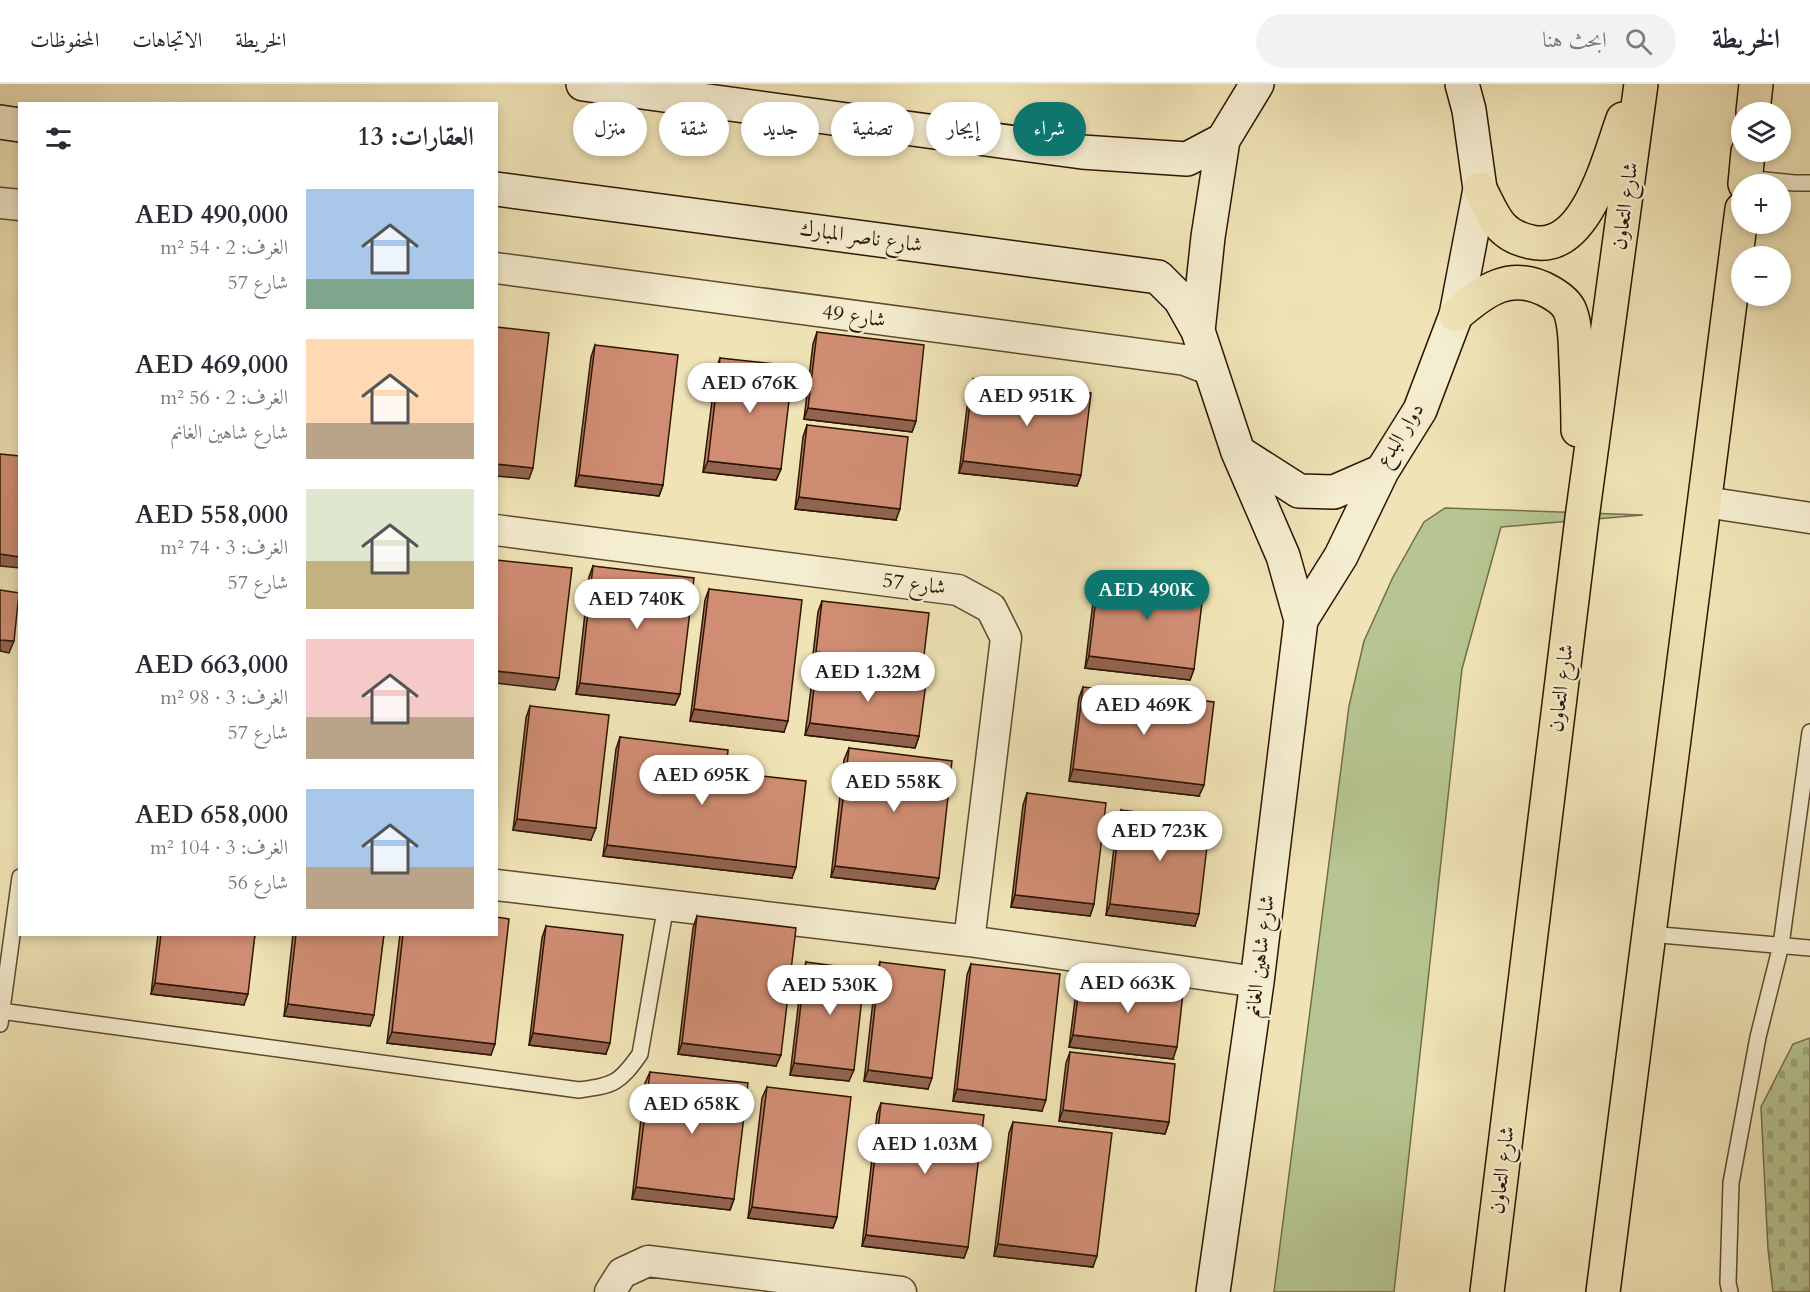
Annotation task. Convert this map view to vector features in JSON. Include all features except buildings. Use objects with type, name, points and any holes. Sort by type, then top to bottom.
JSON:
[{"type":"main road","points":[[1480,189],[1498,225],[1519,239],[1539,244],[1561,239],[1579,223],[1593,198],[1636,84]]},
{"type":"main road","name":"شارع التعاون","points":[[1487,1292],[1582,518],[1641,84]]},
{"type":"main road","points":[[1754,102],[1756,84]]},
{"type":"main road","points":[[1603,1292],[1738,234]]},
{"type":"main road","points":[[1456,315],[1482,292],[1500,285],[1515,283],[1539,286],[1556,296],[1569,309],[1575,333],[1582,518]]},
{"type":"street","points":[[583,84],[1082,152],[1187,159],[1224,140]]},
{"type":"street","points":[[1238,452],[1198,331],[1208,237],[1224,140],[1257,84]]},
{"type":"street","name":"دوار البدع","points":[[1238,452],[1299,491],[1334,492],[1382,471],[1420,410],[1456,315],[1480,189],[1469,110],[1462,84]]},
{"type":"street","points":[[0,122],[18,125]]},
{"type":"street","name":"شارع ناصر المبارك","points":[[498,189],[1158,278],[1180,299],[1198,331]]},
{"type":"street","points":[[0,203],[18,205]]},
{"type":"street","name":"شارع 49","points":[[498,268],[1185,360],[1211,370]]},
{"type":"street","name":"شارع شاهين الغانم","points":[[1213,1292],[1257,982],[1301,620],[1283,556],[1238,452]]},
{"type":"street","name":"شارع شاهين الغانم","points":[[1301,620],[1341,556],[1382,471]]},
{"type":"street","points":[[1705,502],[1810,518]]},
{"type":"street","name":"شارع 57","points":[[498,530],[958,590],[991,608],[1006,638],[969,941]]},
{"type":"street","points":[[498,885],[969,941],[1257,982]]},
{"type":"street","points":[[610,1292],[622,1273],[648,1261],[901,1292]]},
{"type":"lane","points":[[1791,183],[1810,183]]},
{"type":"lane","points":[[1730,1292],[1728,1283],[1731,1183],[1758,1037],[1781,945],[1805,802],[1810,732]]},
{"type":"lane","points":[[18,892],[1,1018],[579,1090],[610,1085],[626,1073],[640,1054],[666,906]]},
{"type":"lane","points":[[1649,934],[1810,948]]},
{"type":"green space","points":[[1445,508],[1643,515],[1501,527],[1462,669],[1394,1292],[1274,1292],[1349,706],[1364,641],[1393,577],[1424,522]]},
{"type":"green space","points":[[1810,1038],[1810,1292],[1773,1292],[1768,1249],[1761,1107],[1793,1044]]}]
